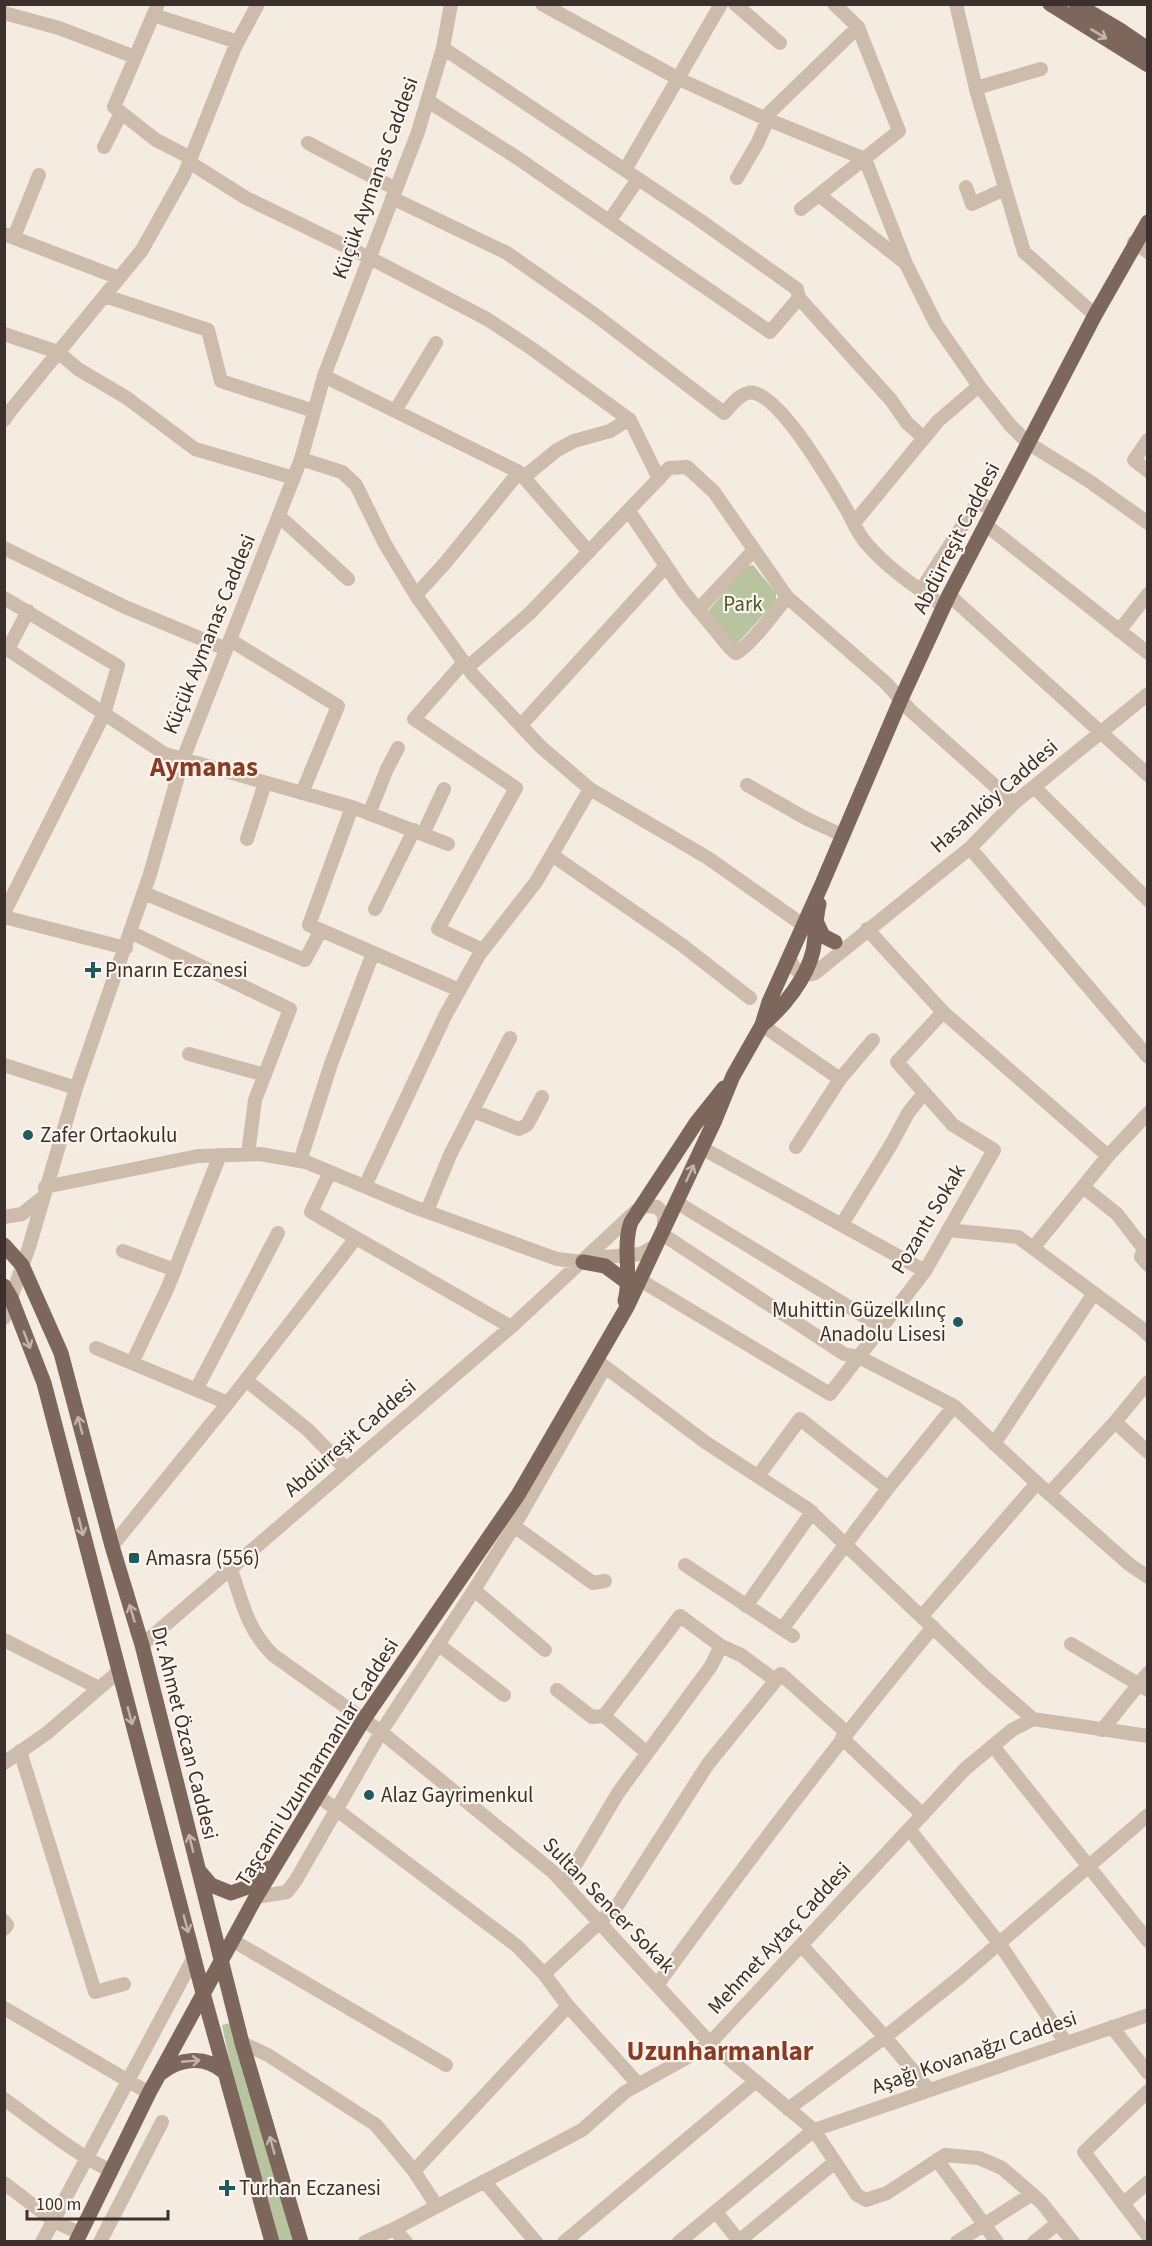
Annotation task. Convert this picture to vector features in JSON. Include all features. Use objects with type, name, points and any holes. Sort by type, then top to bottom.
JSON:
[{"type":"main road","points":[[1050,4],[1148,65]]},
{"type":"main road","points":[[1076,4],[1148,49]]},
{"type":"main road","points":[[1127,34],[1148,36]]},
{"type":"main road","name":"Abdürreşit Caddesi","points":[[762,1025],[769,1002],[791,955],[810,923],[822,884],[842,835],[946,601],[1095,315],[1134,242],[1148,222]]},
{"type":"main road","points":[[810,923],[823,936],[835,942]]},
{"type":"main road","name":"Abdürreşit Caddesi","points":[[661,1236],[733,1076],[762,1025],[809,974],[814,944],[810,923]]},
{"type":"main road","name":"Abdürreşit Caddesi","points":[[637,1210],[696,1123],[733,1076]]},
{"type":"main road","name":"Taşcami Uzunharmanlar Caddesi","points":[[634,1282],[628,1255],[629,1228],[637,1210]]},
{"type":"main road","name":"Taşcami Uzunharmanlar Caddesi","points":[[78,2237],[149,2093],[256,1897],[364,1719],[508,1522],[525,1484],[600,1363],[634,1282],[661,1236]]},
{"type":"main road","name":"Dr. Ahmet Özcan Caddesi","points":[[4,1245],[22,1265],[61,1353],[112,1546],[142,1645],[242,2043],[301,2241]]},
{"type":"main road","points":[[583,1262],[605,1266],[634,1282]]},
{"type":"main road","points":[[8,1292],[44,1383],[203,1993],[272,2241]]},
{"type":"main road","points":[[197,1868],[211,1885],[231,1893],[245,1888],[278,1860]]},
{"type":"main road","points":[[159,2075],[176,2064],[193,2060],[210,2062],[224,2072]]},
{"type":"street","points":[[7,413],[142,250],[184,175],[238,42],[258,4]]},
{"type":"street","name":"Küçük Aymanas Caddesi","points":[[4,1317],[8,1292],[22,1265],[76,1088],[144,892],[183,759],[294,478],[324,376],[418,132],[443,48],[451,4]]},
{"type":"street","points":[[542,4],[679,79],[766,119],[865,159],[906,264],[936,324],[979,386],[1010,425],[1028,443],[1089,481],[1148,523]]},
{"type":"street","points":[[625,170],[721,4]]},
{"type":"street","points":[[735,4],[780,43]]},
{"type":"street","points":[[801,209],[899,131],[858,27],[834,4]]},
{"type":"street","points":[[956,4],[976,88],[1024,252],[1095,315]]},
{"type":"street","points":[[238,42],[155,10],[114,107],[156,140],[246,198],[368,257],[487,319],[531,348],[629,419],[659,479]]},
{"type":"street","points":[[4,13],[59,28],[135,57]]},
{"type":"street","points":[[737,178],[757,144],[766,119],[858,27]]},
{"type":"street","points":[[443,48],[625,170],[796,289],[799,298],[891,400],[907,423],[924,438]]},
{"type":"street","points":[[976,88],[1041,69]]},
{"type":"street","points":[[428,101],[610,220],[770,332],[799,298]]},
{"type":"street","points":[[104,147],[121,113]]},
{"type":"street","points":[[309,143],[394,193],[507,254],[594,314],[724,413],[736,400],[748,393],[768,397],[786,416],[864,542],[892,569],[921,590],[946,601],[1148,775]]},
{"type":"street","points":[[39,176],[9,236],[119,278]]},
{"type":"street","points":[[610,220],[638,179]]},
{"type":"street","points":[[966,187],[972,204],[1005,189]]},
{"type":"street","points":[[819,195],[906,264]]},
{"type":"street","points":[[1134,242],[1148,252]]},
{"type":"street","points":[[105,296],[208,330],[221,381],[314,411]]},
{"type":"street","points":[[4,334],[58,352],[78,369],[127,398],[195,449],[294,478]]},
{"type":"street","points":[[395,411],[436,343]]},
{"type":"street","points":[[324,376],[522,474],[589,552]]},
{"type":"street","points":[[854,523],[938,421],[979,386]]},
{"type":"street","points":[[416,595],[522,474],[574,441],[610,431],[629,419]]},
{"type":"street","points":[[1148,440],[1134,460],[1148,471]]},
{"type":"street","points":[[301,459],[342,472],[356,485],[385,544],[416,595],[466,664],[541,747],[590,789],[708,858],[810,923]]},
{"type":"street","points":[[483,950],[438,929],[516,788],[414,719],[466,664],[530,613],[669,468],[687,467],[714,492],[787,597],[886,683],[1014,804]]},
{"type":"street","points":[[921,590],[976,503],[994,509]]},
{"type":"street","points":[[629,511],[698,610],[736,653],[787,597]]},
{"type":"street","points":[[279,516],[348,579]]},
{"type":"street","points":[[986,525],[1148,653]]},
{"type":"street","points":[[4,548],[125,607],[228,644],[338,706],[302,793]]},
{"type":"street","points":[[698,610],[754,550]]},
{"type":"street","points":[[521,725],[666,566]]},
{"type":"street","points":[[1119,631],[1148,594]]},
{"type":"street","points":[[4,598],[118,666],[104,714],[4,915],[126,948]]},
{"type":"street","points":[[28,611],[6,648],[165,754],[352,807],[448,844]]},
{"type":"street","name":"Hasanköy Caddesi","points":[[809,974],[970,848],[1014,804],[1148,694]]},
{"type":"street","points":[[369,814],[398,748]]},
{"type":"street","points":[[247,839],[265,783]]},
{"type":"street","points":[[747,785],[807,819],[842,835]]},
{"type":"street","points":[[1034,787],[1148,900]]},
{"type":"street","points":[[375,909],[444,789]]},
{"type":"street","points":[[365,1186],[459,990],[483,950],[536,882],[590,789]]},
{"type":"street","points":[[352,807],[309,925],[459,990]]},
{"type":"street","points":[[970,848],[1148,1058]]},
{"type":"street","points":[[552,855],[682,945],[750,998]]},
{"type":"street","points":[[144,892],[305,960],[321,930]]},
{"type":"street","points":[[867,929],[943,1012],[1108,1156]]},
{"type":"street","name":"Hasanköy Caddesi","points":[[791,955],[802,945],[835,942],[867,929]]},
{"type":"street","points":[[130,932],[290,1010],[255,1100],[248,1154]]},
{"type":"street","points":[[300,1161],[331,1064],[373,953]]},
{"type":"street","points":[[791,955],[791,964],[809,974]]},
{"type":"street","points":[[842,1224],[908,1113],[924,1094],[897,1062],[943,1012]]},
{"type":"street","points":[[762,1025],[840,1079]]},
{"type":"street","points":[[427,1211],[450,1155],[510,1038]]},
{"type":"street","points":[[796,1147],[840,1079],[873,1040]]},
{"type":"street","points":[[189,1054],[265,1075]]},
{"type":"street","points":[[4,1065],[76,1088]]},
{"type":"street","name":"Pozantı Sokak","points":[[634,1282],[830,1394],[925,1271],[994,1150],[952,1125],[924,1094]]},
{"type":"street","points":[[472,1111],[519,1129],[527,1125],[542,1097]]},
{"type":"street","points":[[1033,1248],[1108,1156],[1148,1113]]},
{"type":"street","points":[[702,1148],[925,1271]]},
{"type":"street","points":[[4,1217],[22,1214],[44,1192],[198,1156],[248,1154],[300,1161],[557,1259],[583,1262],[647,1252],[661,1236],[664,1214],[657,1208],[645,1206],[637,1210]]},
{"type":"street","points":[[132,1363],[175,1270],[220,1155]]},
{"type":"street","points":[[330,1172],[311,1212],[511,1327]]},
{"type":"street","points":[[1083,1187],[1117,1214],[1146,1247],[1141,1257],[1148,1265]]},
{"type":"street","points":[[676,1202],[882,1327]]},
{"type":"street","name":"Abdürreşit Caddesi","points":[[142,1645],[511,1327],[637,1210]]},
{"type":"street","points":[[948,1230],[1018,1237],[1148,1335]]},
{"type":"street","points":[[196,1390],[278,1233]]},
{"type":"street","points":[[661,1236],[844,1354],[859,1357],[954,1406],[1049,1494],[1130,1565],[1148,1577]]},
{"type":"street","points":[[112,1546],[228,1404],[356,1238]]},
{"type":"street","points":[[123,1251],[175,1270]]},
{"type":"street","points":[[994,1444],[1094,1293]]},
{"type":"street","points":[[96,1348],[228,1404]]},
{"type":"street","points":[[600,1363],[705,1442],[812,1512],[987,1679],[1033,1719],[1148,1736]]},
{"type":"street","points":[[246,1380],[308,1430],[346,1469]]},
{"type":"street","points":[[1049,1494],[1148,1382]]},
{"type":"street","points":[[685,1565],[787,1632],[846,1544],[954,1406]]},
{"type":"street","points":[[758,1476],[800,1419],[888,1488]]},
{"type":"street","points":[[1115,1422],[1148,1452]]},
{"type":"street","points":[[922,1616],[1037,1483]]},
{"type":"street","points":[[746,1606],[812,1512]]},
{"type":"street","points":[[256,1897],[287,1892],[381,1732],[474,1590],[508,1522],[593,1583],[605,1581]]},
{"type":"street","name":"Sultan Sencer Sokak","points":[[231,1569],[252,1629],[261,1643],[381,1732],[536,1857],[564,1884],[710,2043],[814,2130],[857,2195],[866,2200],[887,2193],[937,2160]]},
{"type":"street","points":[[474,1590],[545,1650]]},
{"type":"street","points":[[603,1716],[680,1616],[721,1646],[741,1654],[775,1680]]},
{"type":"street","points":[[657,1985],[754,1852],[844,1735],[933,1627]]},
{"type":"street","points":[[4,1640],[99,1688]]},
{"type":"street","points":[[1071,1644],[1145,1682],[1102,1730]]},
{"type":"street","points":[[439,1645],[504,1695]]},
{"type":"street","points":[[564,1884],[618,1793],[711,1666],[721,1646]]},
{"type":"street","points":[[118,1672],[47,1733],[10,1755],[95,1992],[124,1984]]},
{"type":"street","points":[[544,1974],[617,1906],[708,1764],[781,1674],[923,1815]]},
{"type":"street","points":[[557,1690],[592,1717],[603,1716],[646,1752]]},
{"type":"street","name":"Mehmet Aytaç Caddesi","points":[[365,2241],[394,2229],[582,2130],[624,2092],[710,2043],[965,1769],[1012,1730],[1033,1719]]},
{"type":"street","points":[[993,1746],[1148,1941]]},
{"type":"street","points":[[317,1795],[517,1946],[544,1974],[568,2006],[638,2084]]},
{"type":"street","points":[[788,2109],[885,2037],[1148,1815]]},
{"type":"street","points":[[909,1829],[999,1943],[1066,2043]]},
{"type":"street","points":[[4,1921],[7,1925],[4,1929]]},
{"type":"street","points":[[232,1940],[446,2065]]},
{"type":"street","points":[[801,1945],[930,2090]]},
{"type":"street","points":[[42,2241],[88,2159],[194,1957]]},
{"type":"street","points":[[414,2171],[568,2006]]},
{"type":"street","points":[[4,2008],[149,2093]]},
{"type":"street","name":"Aşağı Kovanağzı Caddesi","points":[[814,2130],[1148,2015]]},
{"type":"street","points":[[1112,2027],[1148,2073]]},
{"type":"street","points":[[242,2043],[278,2061],[376,2125],[414,2171],[436,2205]]},
{"type":"street","points":[[564,2241],[755,2082]]},
{"type":"street","points":[[1148,2091],[1084,2152],[1148,2236]]},
{"type":"street","points":[[4,2099],[88,2159],[111,2170]]},
{"type":"street","points":[[100,2241],[162,2122]]},
{"type":"street","points":[[679,2241],[814,2130]]},
{"type":"street","points":[[997,2241],[937,2160],[945,2155],[979,2158],[1002,2168],[1032,2194],[1073,2241]]},
{"type":"street","points":[[716,2211],[739,2241],[835,2162]]},
{"type":"street","points":[[484,2181],[536,2241]]},
{"type":"street","points":[[1123,2204],[1148,2182]]},
{"type":"street","points":[[4,2183],[78,2237]]},
{"type":"street","points":[[957,2241],[1032,2194]]},
{"type":"street","points":[[1034,2241],[1058,2223]]},
{"type":"street","points":[[394,2229],[406,2241]]},
{"type":"green space","name":"Park","points":[[753,565],[776,593],[776,601],[735,646],[708,611],[746,567]]},
{"type":"green space","points":[[230,2023],[295,2241],[279,2241],[237,2095],[222,2025]]},
{"type":"place","name":"Pınarın Eczanesi","points":[[93,970]]},
{"type":"place","name":"Zafer Ortaokulu","points":[[28,1135]]},
{"type":"place","name":"Muhittin Güzelkılınç Anadolu Lisesi","points":[[958,1322]]},
{"type":"place","name":"Amasra (556)","points":[[134,1558]]},
{"type":"place","name":"Alaz Gayrimenkul","points":[[369,1795]]},
{"type":"place","name":"Turhan Eczanesi","points":[[227,2188]]},
{"type":"district","name":"Aymanas","points":[[204,767]]},
{"type":"district","name":"Uzunharmanlar","points":[[720,2051]]}]
